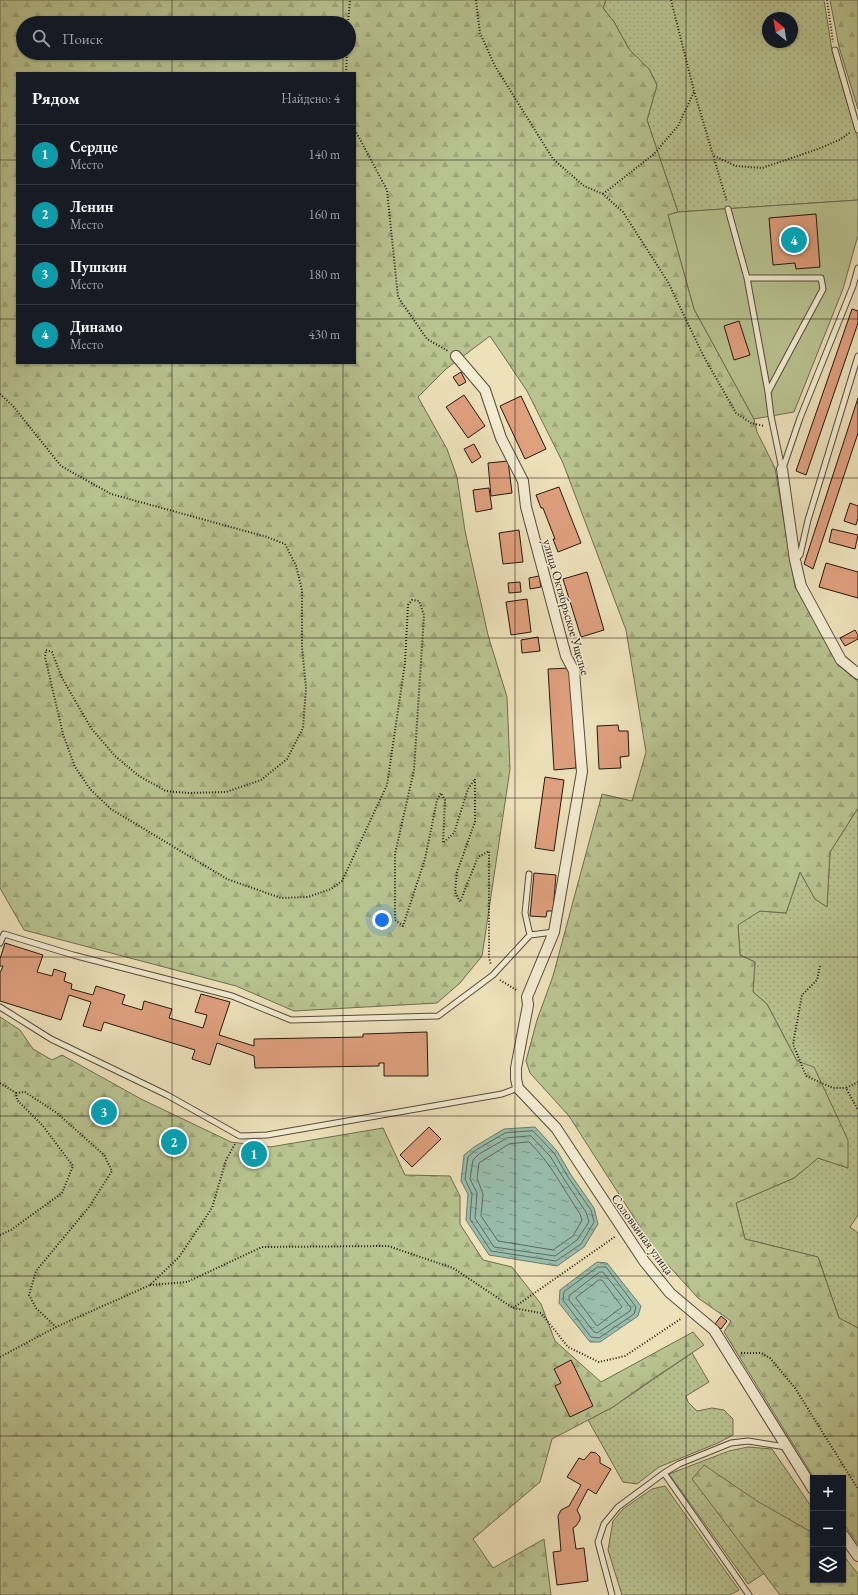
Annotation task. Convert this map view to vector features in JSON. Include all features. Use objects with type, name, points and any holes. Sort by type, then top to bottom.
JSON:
[{"type":"street","name":"улица Октябрьское Ущелье","points":[[456,356],[485,390],[501,438],[523,481],[526,507],[536,545],[566,656],[574,671],[582,772],[554,932],[527,997]]},
{"type":"street","points":[[782,469],[795,560],[801,586],[841,660],[858,674]]},
{"type":"street","points":[[518,1088],[516,1068],[528,1004],[527,997]]},
{"type":"street","name":"Соловьиная улица","points":[[518,1088],[556,1128],[644,1261],[670,1293],[714,1330],[810,1484]]},
{"type":"street","points":[[846,1539],[858,1556]]},
{"type":"lane","points":[[835,50],[858,129]]},
{"type":"lane","points":[[728,209],[748,278],[773,428],[782,469]]},
{"type":"lane","points":[[782,469],[800,418],[853,286],[858,268]]},
{"type":"lane","points":[[748,278],[821,278],[823,290],[768,392]]},
{"type":"lane","points":[[795,560],[800,555],[808,520],[858,356]]},
{"type":"lane","points":[[529,874],[525,913],[530,935]]},
{"type":"lane","points":[[0,943],[4,934],[73,955],[232,996],[291,1020],[438,1016],[493,975],[530,935],[554,932]]},
{"type":"lane","points":[[0,1007],[52,1039],[167,1095],[240,1136],[267,1135],[502,1094],[518,1088]]},
{"type":"lane","points":[[612,1595],[598,1542],[604,1524],[618,1507],[664,1473],[679,1464],[731,1443],[748,1441],[786,1447]]},
{"type":"lane","points":[[664,1473],[749,1595]]},
{"type":"path","points":[[349,16],[350,0]]},
{"type":"path","points":[[476,0],[480,33],[495,66],[554,159],[584,186],[603,194],[623,212],[668,282],[703,354],[736,413],[751,423],[773,428]]},
{"type":"path","points":[[671,0],[694,91],[725,194],[728,209]]},
{"type":"path","points":[[827,0],[835,50]]},
{"type":"path","points":[[346,72],[347,60]]},
{"type":"path","points":[[603,194],[654,154],[678,126],[694,91]]},
{"type":"path","points":[[714,156],[736,166],[762,168],[832,143],[858,129]]},
{"type":"path","points":[[356,132],[387,190],[398,297],[427,339],[456,356]]},
{"type":"path","points":[[0,394],[13,406],[61,466],[111,494],[267,536],[285,544],[298,572],[302,590],[302,647],[306,688],[303,728],[287,759],[261,780],[226,792],[188,793],[166,791],[139,776],[115,756],[91,728],[62,678],[52,652],[46,650],[45,657],[63,734],[75,767],[90,789],[111,809],[226,879],[281,898],[308,896],[331,889],[342,881],[387,785],[405,663],[408,605],[412,600],[419,601],[424,615],[414,770],[395,854],[395,920],[403,926],[425,859],[437,800],[441,793],[445,800],[443,843],[454,833],[468,789],[475,779],[475,822],[457,872],[455,892],[460,902],[478,857],[489,851],[489,957],[493,975],[527,997]]},
{"type":"path","points":[[820,966],[817,980],[802,995],[793,1044],[806,1076],[833,1088],[846,1088],[858,1082]]},
{"type":"path","points":[[0,1083],[16,1093],[25,1092],[57,1113],[104,1155],[112,1171],[89,1207],[36,1271],[29,1295],[36,1308],[56,1327]]},
{"type":"path","points":[[846,1088],[858,1110]]},
{"type":"path","points":[[0,1235],[11,1230],[62,1193],[73,1166],[43,1126],[17,1100],[16,1093]]},
{"type":"path","points":[[150,1285],[179,1257],[212,1208],[226,1160],[240,1136]]},
{"type":"path","points":[[513,1308],[624,1231]]},
{"type":"path","points":[[0,1357],[56,1327],[150,1285],[187,1282],[262,1248],[388,1246],[453,1268],[513,1308],[541,1314],[568,1347],[599,1362],[625,1356],[692,1312]]},
{"type":"path","points":[[728,1353],[761,1353],[770,1358],[795,1388],[858,1489]]},
{"type":"green space","points":[[0,0],[606,0],[603,8],[614,22],[629,49],[649,69],[657,85],[647,120],[678,212],[668,215],[694,309],[754,419],[757,432],[775,468],[795,587],[838,662],[858,682],[858,808],[830,852],[827,907],[815,899],[800,872],[786,913],[760,911],[738,925],[740,955],[755,962],[753,992],[767,1004],[797,1061],[814,1067],[848,1140],[848,1168],[818,1158],[794,1178],[736,1203],[745,1239],[818,1257],[839,1318],[858,1328],[858,1544],[846,1527],[846,1475],[812,1475],[724,1332],[731,1321],[698,1298],[656,1252],[569,1116],[530,1073],[526,1061],[537,1020],[553,976],[602,794],[632,801],[646,752],[626,630],[563,463],[527,391],[490,336],[446,369],[418,397],[447,449],[457,477],[465,531],[488,635],[507,697],[510,769],[482,956],[460,983],[437,1003],[294,1011],[236,986],[24,930],[0,888]]},
{"type":"green space","points":[[606,0],[824,0],[832,50],[858,139],[858,200],[678,212],[647,120],[657,85],[649,69],[629,49],[614,22],[603,8]]},
{"type":"green space","points":[[830,0],[858,0],[858,109],[839,47]]},
{"type":"green space","points":[[858,200],[858,235],[843,289],[794,412],[754,419],[694,309],[668,215],[678,212]]},
{"type":"green space","points":[[858,808],[858,1215],[850,1227],[858,1233],[858,1328],[839,1318],[818,1257],[745,1239],[736,1203],[794,1178],[818,1158],[848,1168],[797,1061],[767,1004],[753,992],[755,962],[740,955],[738,924],[760,911],[786,913],[800,872],[815,899],[827,907],[830,852]]},
{"type":"green space","points":[[0,1017],[20,1030],[33,1049],[52,1060],[62,1055],[141,1099],[231,1142],[270,1147],[383,1128],[405,1175],[450,1176],[460,1196],[460,1224],[483,1260],[512,1267],[541,1304],[555,1341],[601,1382],[693,1332],[704,1345],[613,1407],[552,1439],[540,1482],[473,1539],[493,1568],[544,1539],[551,1595],[0,1595]]},
{"type":"green space","points":[[692,1353],[709,1382],[686,1396],[688,1402],[697,1411],[712,1408],[724,1410],[733,1419],[733,1435],[718,1443],[659,1467],[637,1484],[623,1482],[588,1420],[613,1407]]},
{"type":"green space","points":[[748,1447],[772,1449],[810,1505],[810,1543],[748,1584],[669,1474],[729,1451]]},
{"type":"green space","points":[[704,1465],[757,1501],[810,1531],[810,1583],[846,1583],[846,1559],[858,1574],[858,1595],[780,1595],[692,1479]]},
{"type":"green space","points":[[665,1486],[739,1590],[730,1595],[622,1595],[608,1550],[613,1521],[623,1509],[652,1489]]},
{"type":"water","points":[[535,1127],[557,1151],[571,1175],[594,1208],[598,1224],[584,1247],[557,1266],[489,1255],[466,1220],[468,1194],[461,1181],[464,1155],[474,1147],[504,1129]]},
{"type":"water","points":[[597,1262],[607,1263],[641,1306],[638,1316],[600,1342],[590,1342],[559,1303],[560,1290]]},
{"type":"building","points":[[816,214],[820,267],[796,269],[795,263],[773,265],[769,218]]},
{"type":"building","points":[[852,309],[858,311],[858,323],[806,475],[796,471]]},
{"type":"building","points":[[739,321],[750,355],[734,360],[724,326]]},
{"type":"building","points":[[461,372],[466,382],[459,386],[453,377]]},
{"type":"building","points":[[464,395],[485,426],[468,438],[446,407]]},
{"type":"building","points":[[521,396],[546,449],[525,459],[500,406]]},
{"type":"building","points":[[858,398],[858,433],[813,569],[804,564]]},
{"type":"building","points":[[474,444],[481,457],[472,463],[464,449]]},
{"type":"building","points":[[508,461],[512,493],[491,496],[488,463]]},
{"type":"building","points":[[559,487],[581,543],[558,552],[553,539],[555,539],[543,508],[541,508],[536,495]]},
{"type":"building","points":[[489,488],[492,509],[476,512],[473,490]]},
{"type":"building","points":[[850,503],[858,506],[858,518],[856,525],[844,521]]},
{"type":"building","points":[[832,529],[858,535],[855,549],[829,542]]},
{"type":"building","points":[[519,530],[523,562],[503,564],[499,533]]},
{"type":"building","points":[[826,563],[858,572],[858,598],[819,587]]},
{"type":"building","points":[[587,572],[604,630],[581,637],[563,579]]},
{"type":"building","points":[[539,576],[541,587],[530,589],[529,578]]},
{"type":"building","points":[[520,582],[521,592],[509,593],[508,583]]},
{"type":"building","points":[[527,599],[531,632],[511,635],[506,602]]},
{"type":"building","points":[[855,630],[858,635],[858,639],[845,646],[840,638]]},
{"type":"building","points":[[538,637],[540,651],[522,653],[521,640]]},
{"type":"building","points":[[570,668],[576,768],[554,770],[548,669]]},
{"type":"building","points":[[618,725],[619,731],[628,731],[629,756],[620,757],[621,768],[599,769],[597,726]]},
{"type":"building","points":[[545,777],[564,780],[554,851],[535,848]]},
{"type":"building","points":[[534,873],[556,875],[553,911],[547,911],[546,917],[530,916]]},
{"type":"building","points":[[5,943],[43,955],[37,972],[52,976],[54,969],[66,973],[64,981],[72,984],[71,989],[93,995],[96,986],[125,995],[122,1004],[142,1010],[144,1001],[172,1009],[169,1018],[203,1028],[207,1015],[195,1012],[201,994],[230,1002],[219,1035],[254,1046],[254,1039],[363,1037],[363,1034],[427,1032],[428,1076],[384,1076],[384,1063],[379,1063],[379,1066],[255,1068],[254,1056],[217,1043],[210,1065],[192,1059],[195,1050],[104,1022],[101,1031],[83,1026],[91,1002],[69,995],[61,1020],[0,1001],[0,973],[3,966],[0,966],[0,959]]},
{"type":"building","points":[[429,1127],[441,1139],[412,1167],[400,1155]]},
{"type":"building","points":[[721,1316],[727,1321],[721,1329],[715,1324]]},
{"type":"building","points":[[571,1360],[593,1406],[570,1417],[555,1386],[561,1383],[554,1369]]},
{"type":"building","points":[[591,1452],[596,1453],[600,1457],[600,1463],[611,1469],[596,1494],[588,1489],[577,1510],[580,1520],[573,1528],[576,1549],[584,1548],[588,1581],[557,1585],[553,1552],[561,1551],[558,1516],[561,1510],[569,1506],[581,1485],[567,1477],[579,1458],[584,1460]]},
{"type":"place","name":"Динамо","points":[[794,240]]},
{"type":"place","name":"Пушкин","points":[[104,1112]]},
{"type":"place","name":"Ленин","points":[[174,1142]]},
{"type":"place","name":"Сердце","points":[[254,1154]]}]
